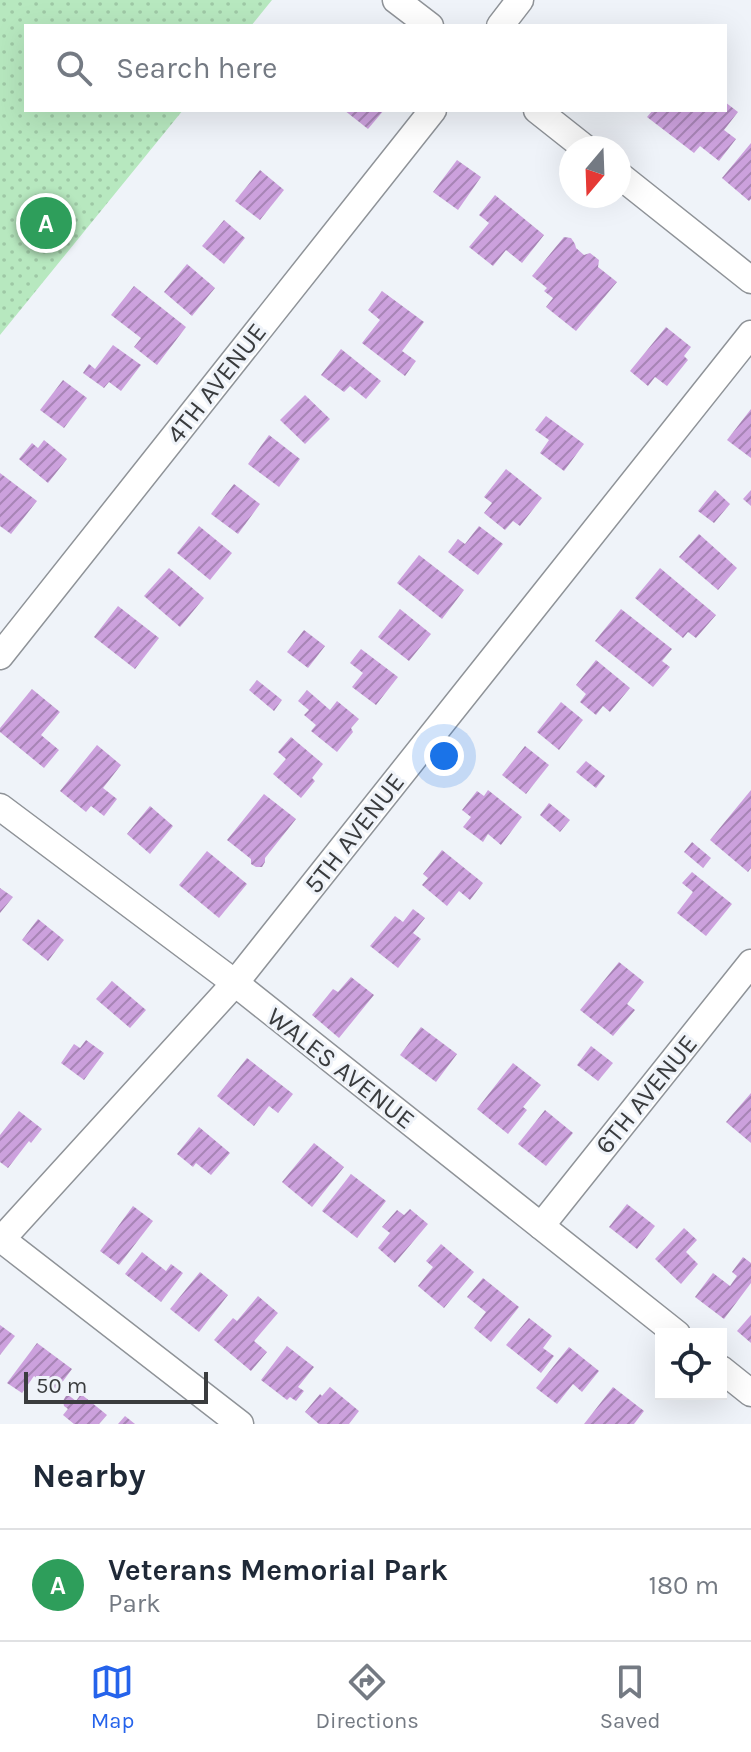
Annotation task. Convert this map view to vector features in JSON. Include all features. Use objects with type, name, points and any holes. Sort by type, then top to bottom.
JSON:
[{"type":"street","points":[[396,0],[427,24]]},
{"type":"street","points":[[502,24],[520,0]]},
{"type":"street","name":"4TH AVENUE","points":[[0,656],[431,112]]},
{"type":"street","points":[[540,112],[570,136]]},
{"type":"street","points":[[631,185],[751,280]]},
{"type":"street","name":"5TH AVENUE","points":[[1,1240],[235,983],[751,334]]},
{"type":"street","name":"WALES AVENUE","points":[[0,807],[235,983],[669,1328]]},
{"type":"street","name":"6TH AVENUE","points":[[541,1226],[751,963]]},
{"type":"street","points":[[1,1240],[240,1424]]},
{"type":"street","points":[[727,1374],[751,1393]]},
{"type":"green space","points":[[0,0],[272,0],[253,24],[24,24],[24,112],[181,112],[0,335]]},
{"type":"building","points":[[727,104],[738,112],[724,130],[736,139],[719,161],[700,146],[694,153],[647,117],[651,112],[727,112]]},
{"type":"building","points":[[347,112],[382,112],[368,129]]},
{"type":"building","points":[[751,143],[751,199],[749,201],[722,178]]},
{"type":"building","points":[[457,160],[481,177],[458,210],[433,192]]},
{"type":"building","points":[[260,170],[284,190],[260,220],[235,201]]},
{"type":"building","points":[[495,195],[544,235],[522,263],[506,250],[493,266],[469,247],[489,223],[479,215]]},
{"type":"building","points":[[224,220],[245,238],[224,264],[202,246]]},
{"type":"building","points":[[564,237],[571,238],[584,255],[590,253],[599,260],[598,267],[617,282],[576,331],[546,307],[553,298],[544,291],[547,288],[532,276]]},
{"type":"building","points":[[187,264],[215,288],[192,316],[164,292]]},
{"type":"building","points":[[134,286],[186,327],[157,365],[134,347],[141,338],[111,315]]},
{"type":"building","points":[[382,291],[424,322],[402,351],[416,361],[405,376],[362,343],[380,320],[368,310]]},
{"type":"building","points":[[666,327],[691,347],[684,356],[688,360],[667,386],[655,377],[648,386],[630,371]]},
{"type":"building","points":[[113,345],[141,365],[121,391],[109,382],[104,388],[83,373],[89,364],[95,369]]},
{"type":"building","points":[[341,349],[381,381],[366,399],[350,386],[344,392],[321,375]]},
{"type":"building","points":[[63,380],[87,398],[64,428],[40,410]]},
{"type":"building","points":[[305,395],[330,419],[305,444],[280,420]]},
{"type":"building","points":[[751,409],[751,458],[727,440]]},
{"type":"building","points":[[546,416],[584,444],[564,471],[540,453],[549,440],[535,430]]},
{"type":"building","points":[[269,435],[300,459],[279,487],[248,464]]},
{"type":"building","points":[[44,440],[67,459],[48,483],[19,459],[32,443],[38,448]]},
{"type":"building","points":[[506,469],[542,498],[520,526],[513,521],[505,530],[484,513],[492,503],[484,497]]},
{"type":"building","points":[[0,473],[37,501],[11,534],[0,526]]},
{"type":"building","points":[[234,484],[260,504],[238,534],[211,514]]},
{"type":"building","points":[[715,490],[730,504],[714,523],[698,511]]},
{"type":"building","points":[[751,490],[751,506],[743,499]]},
{"type":"building","points":[[199,526],[232,553],[210,580],[177,553]]},
{"type":"building","points":[[479,526],[503,544],[478,575],[448,552],[458,539],[465,544]]},
{"type":"building","points":[[699,534],[737,568],[718,590],[679,557]]},
{"type":"building","points":[[419,555],[464,590],[442,619],[397,583]]},
{"type":"building","points":[[169,568],[204,598],[180,627],[144,596]]},
{"type":"building","points":[[660,568],[716,615],[696,638],[688,632],[683,638],[635,598]]},
{"type":"building","points":[[118,606],[159,638],[135,669],[94,637]]},
{"type":"building","points":[[400,609],[431,634],[409,661],[378,637]]},
{"type":"building","points":[[621,609],[672,649],[662,661],[670,667],[653,687],[595,641]]},
{"type":"building","points":[[304,630],[325,646],[308,668],[287,652]]},
{"type":"building","points":[[361,649],[398,677],[376,705],[352,687],[363,673],[350,663]]},
{"type":"building","points":[[596,660],[630,688],[610,712],[603,706],[596,715],[580,702],[586,694],[576,685]]},
{"type":"building","points":[[257,680],[282,700],[274,711],[249,690]]},
{"type":"building","points":[[32,689],[60,712],[41,735],[59,750],[44,768],[0,732]]},
{"type":"building","points":[[307,690],[330,710],[337,701],[359,719],[337,752],[311,731],[316,725],[304,715],[309,710],[298,701]]},
{"type":"building","points":[[561,702],[583,720],[559,750],[537,732]]},
{"type":"building","points":[[291,737],[323,764],[312,778],[315,781],[301,798],[273,774],[286,759],[278,752]]},
{"type":"building","points":[[97,745],[121,765],[103,788],[117,799],[104,816],[91,806],[86,812],[60,791]]},
{"type":"building","points":[[525,746],[549,765],[526,794],[502,775]]},
{"type":"building","points":[[586,761],[605,776],[596,788],[576,772]]},
{"type":"building","points":[[488,790],[522,817],[501,845],[488,834],[483,842],[463,827],[471,817],[462,810],[477,791],[484,796]]},
{"type":"building","points":[[751,790],[751,868],[748,872],[710,840]]},
{"type":"building","points":[[264,794],[296,819],[265,858],[262,867],[256,867],[251,864],[251,859],[227,840]]},
{"type":"building","points":[[549,803],[570,820],[560,832],[540,815]]},
{"type":"building","points":[[150,806],[173,826],[150,854],[127,834]]},
{"type":"building","points":[[692,842],[711,858],[703,868],[684,852]]},
{"type":"building","points":[[442,850],[483,883],[470,900],[459,891],[447,906],[422,885],[428,878],[423,874]]},
{"type":"building","points":[[207,851],[247,884],[219,918],[179,885]]},
{"type":"building","points":[[692,872],[732,904],[706,936],[677,913],[693,892],[682,883]]},
{"type":"building","points":[[0,888],[13,897],[0,913]]},
{"type":"building","points":[[413,909],[425,918],[413,933],[421,939],[398,968],[370,946],[395,916],[403,922]]},
{"type":"building","points":[[38,919],[64,940],[48,961],[22,940]]},
{"type":"building","points":[[619,962],[644,982],[627,1004],[635,1010],[613,1036],[580,1010]]},
{"type":"building","points":[[351,977],[374,995],[339,1038],[312,1015],[333,989],[338,992]]},
{"type":"building","points":[[112,981],[146,1010],[130,1028],[96,999]]},
{"type":"building","points":[[421,1027],[457,1054],[436,1082],[400,1055]]},
{"type":"building","points":[[86,1040],[104,1053],[84,1080],[61,1063],[74,1044],[80,1048]]},
{"type":"building","points":[[591,1046],[613,1063],[598,1081],[577,1065]]},
{"type":"building","points":[[247,1058],[293,1094],[278,1113],[269,1106],[254,1126],[217,1096]]},
{"type":"building","points":[[513,1063],[541,1085],[523,1107],[527,1110],[508,1134],[477,1109]]},
{"type":"building","points":[[751,1093],[751,1143],[726,1122]]},
{"type":"building","points":[[545,1110],[573,1133],[546,1166],[518,1144]]},
{"type":"building","points":[[19,1111],[42,1129],[8,1168],[0,1162],[0,1135]]},
{"type":"building","points":[[199,1127],[230,1153],[211,1175],[196,1163],[193,1167],[177,1154]]},
{"type":"building","points":[[314,1143],[344,1167],[312,1207],[282,1182]]},
{"type":"building","points":[[351,1174],[386,1201],[357,1238],[322,1211]]},
{"type":"building","points":[[627,1204],[655,1226],[637,1249],[609,1227]]},
{"type":"building","points":[[133,1206],[153,1221],[119,1265],[100,1251]]},
{"type":"building","points":[[410,1209],[428,1224],[395,1263],[378,1248],[390,1233],[382,1227],[397,1210],[404,1215]]},
{"type":"building","points":[[684,1228],[697,1240],[686,1252],[698,1264],[681,1284],[655,1259]]},
{"type":"building","points":[[441,1244],[474,1272],[444,1308],[418,1286],[433,1267],[426,1261]]},
{"type":"building","points":[[142,1252],[166,1271],[171,1264],[183,1273],[161,1302],[125,1274]]},
{"type":"building","points":[[743,1257],[751,1263],[751,1283],[724,1319],[695,1297],[713,1273],[730,1286],[737,1276],[732,1272]]},
{"type":"building","points":[[200,1272],[228,1295],[199,1332],[170,1309]]},
{"type":"building","points":[[483,1278],[519,1307],[491,1342],[474,1328],[486,1312],[467,1297]]},
{"type":"building","points":[[258,1296],[278,1313],[254,1341],[267,1352],[251,1371],[214,1340],[233,1318],[237,1321]]},
{"type":"building","points":[[751,1315],[751,1343],[737,1331]]},
{"type":"building","points":[[529,1318],[552,1336],[543,1348],[554,1356],[541,1373],[506,1345]]},
{"type":"building","points":[[0,1325],[15,1336],[0,1355]]},
{"type":"building","points":[[37,1343],[72,1369],[55,1392],[34,1376],[22,1393],[7,1383]]},
{"type":"building","points":[[287,1346],[314,1367],[298,1387],[304,1391],[296,1401],[290,1397],[287,1400],[261,1380]]},
{"type":"building","points":[[569,1347],[599,1371],[582,1392],[573,1384],[557,1404],[536,1388]]},
{"type":"building","points":[[330,1387],[359,1411],[349,1424],[319,1424],[305,1412]]},
{"type":"building","points":[[613,1387],[644,1411],[634,1424],[584,1424]]},
{"type":"building","points":[[67,1394],[76,1401],[81,1394],[107,1415],[99,1424],[74,1424],[63,1415],[68,1409],[63,1401]]},
{"type":"building","points":[[125,1416],[135,1424],[118,1424]]},
{"type":"place","name":"Veterans Memorial Park","points":[[46,223]]}]
